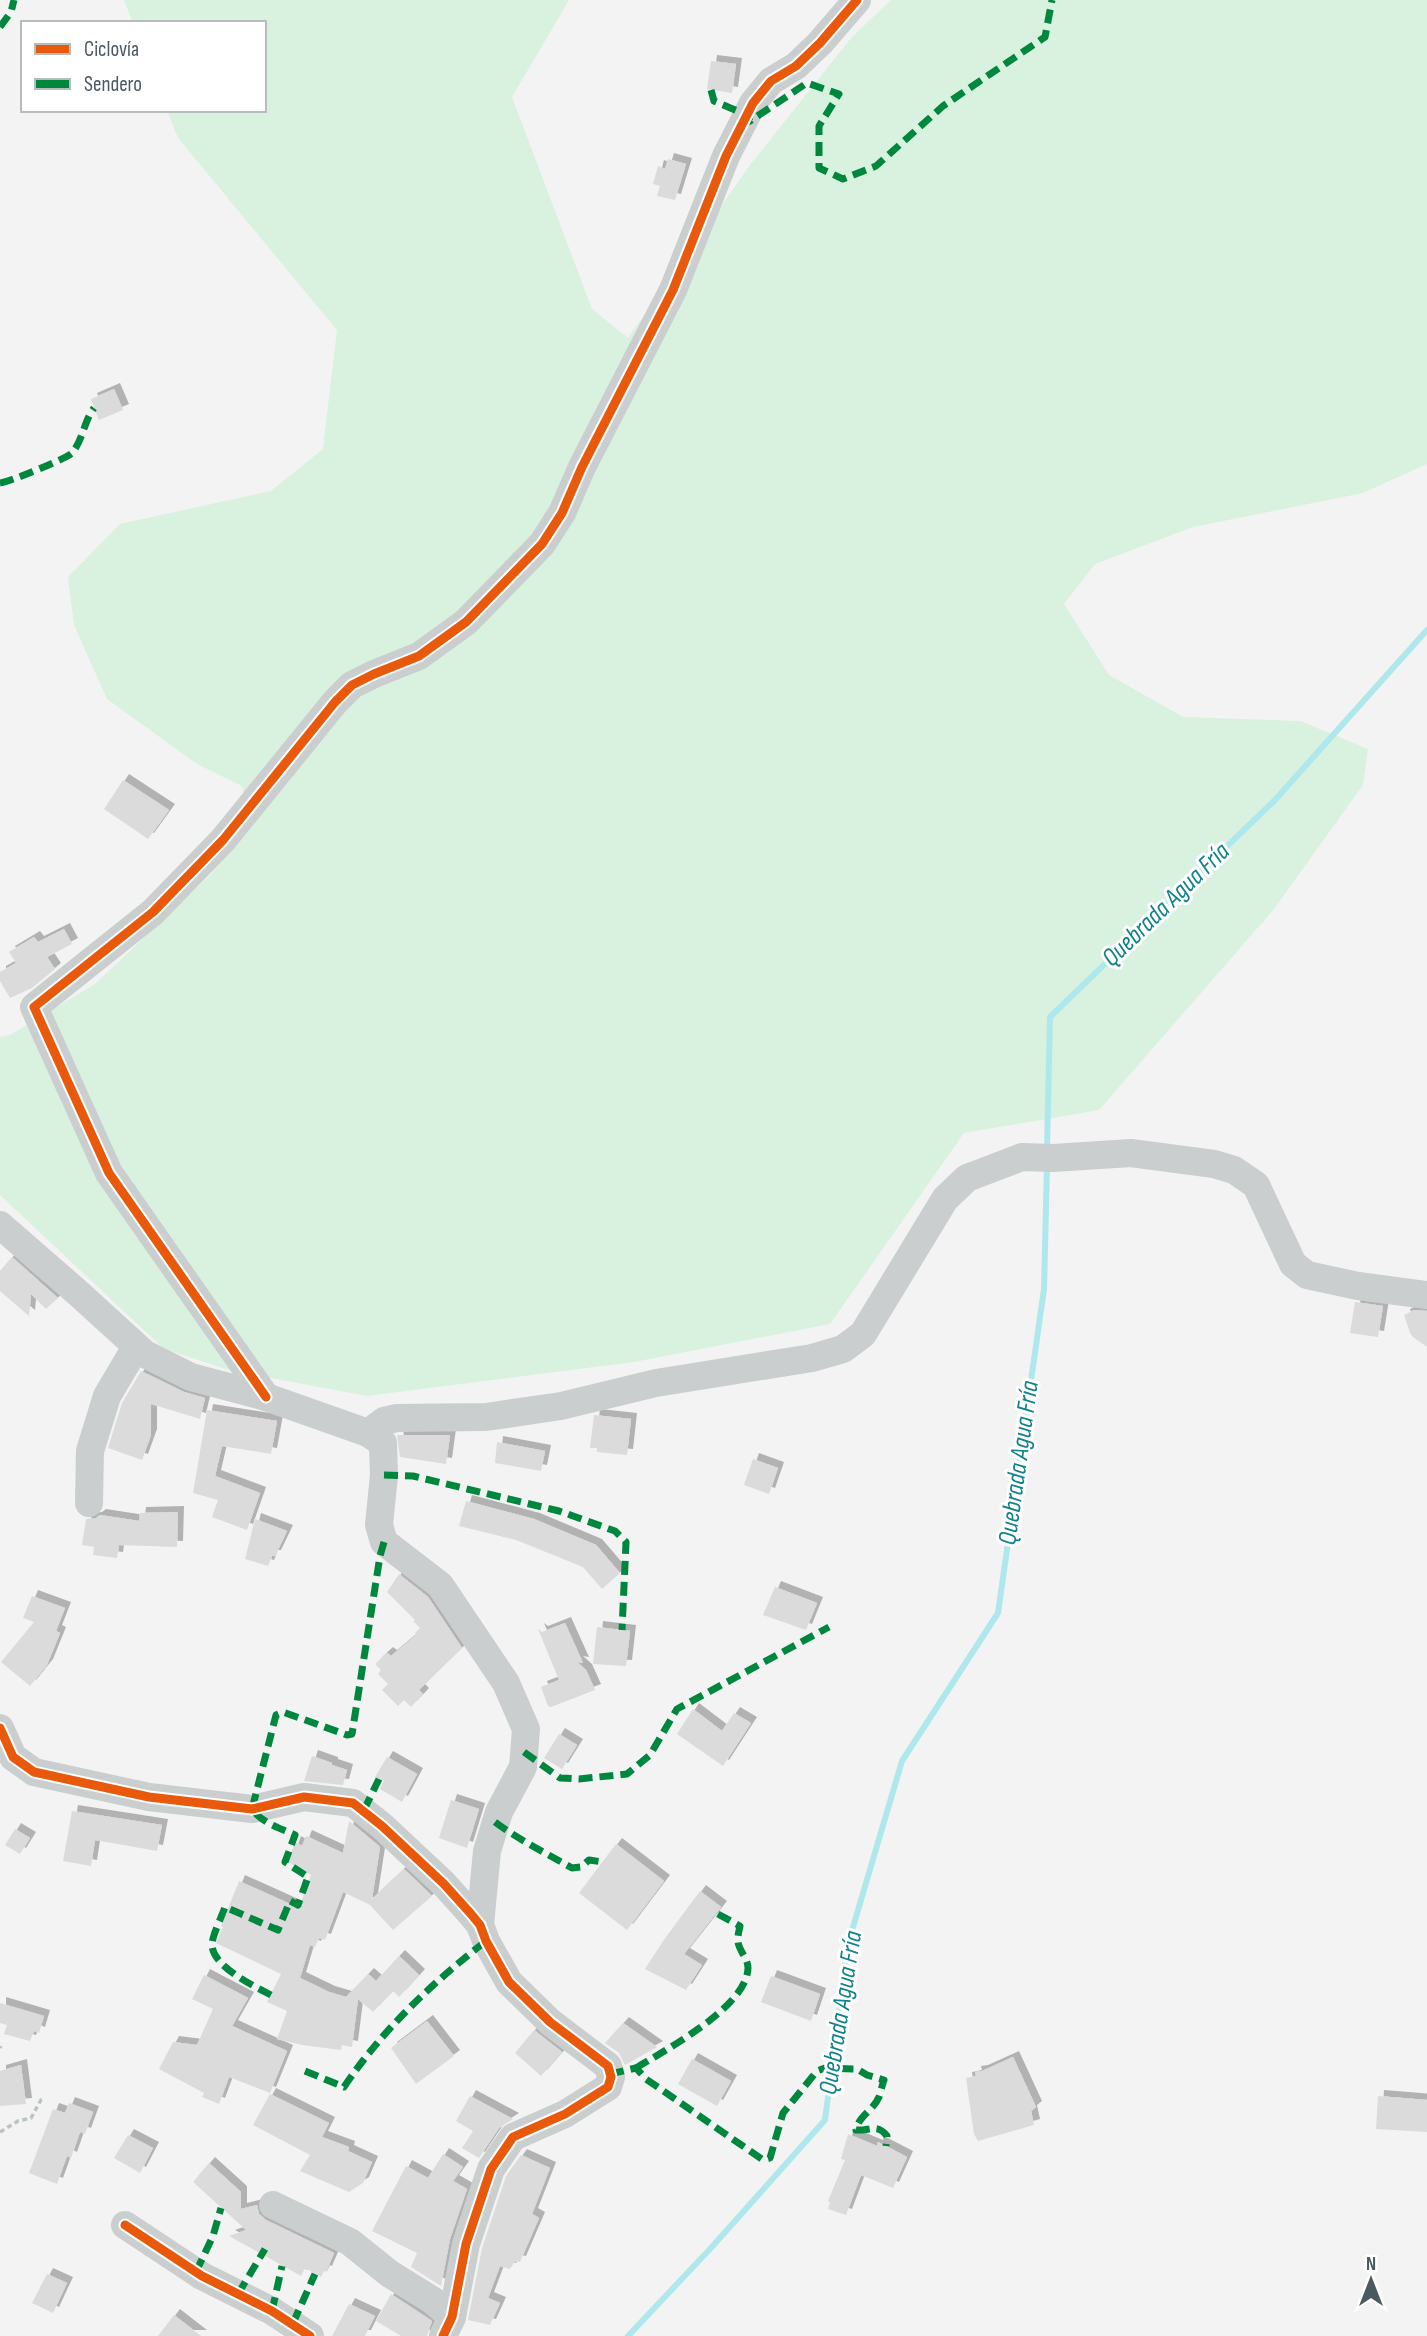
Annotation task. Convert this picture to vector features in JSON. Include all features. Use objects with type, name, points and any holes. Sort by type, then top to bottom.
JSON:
[{"type":"street","points":[[266,1397],[109,1172],[34,1007],[153,912],[223,840],[335,702],[352,685],[418,656],[466,622],[542,544],[562,513],[582,467],[673,290],[726,156],[752,103],[772,81],[796,66],[820,43],[857,0]]},
{"type":"street","points":[[368,1433],[384,1421],[397,1418],[486,1417],[561,1406],[656,1383],[812,1358],[843,1349],[863,1334],[945,1199],[967,1178],[1022,1157],[1131,1153],[1214,1164],[1234,1170],[1256,1185],[1293,1264],[1307,1275],[1358,1286],[1427,1295]]},
{"type":"street","points":[[0,1225],[145,1354],[191,1377],[266,1397],[368,1433],[383,1443],[384,1475],[379,1525],[384,1542],[440,1585],[506,1683],[526,1729],[523,1767],[499,1812],[487,1851],[480,1924]]},
{"type":"street","points":[[89,1503],[90,1451],[107,1396],[136,1347]]},
{"type":"street","points":[[0,1728],[13,1757],[34,1772],[136,1794],[252,1810],[304,1797],[353,1803],[382,1826],[444,1884],[480,1924],[486,1941],[509,1982],[551,2022],[608,2066],[611,2077],[608,2087],[565,2114],[513,2137],[491,2169],[466,2244],[448,2326]]},
{"type":"street","points":[[273,2205],[350,2242],[390,2274],[432,2300],[448,2326]]},
{"type":"street","points":[[125,2225],[202,2276],[272,2311],[310,2336]]},
{"type":"path","points":[[0,2132],[18,2121],[31,2118],[44,2099]]},
{"type":"green space","points":[[124,0],[569,0],[512,97],[592,309],[628,338],[750,165],[851,38],[891,0],[1427,0],[1427,464],[1363,493],[1193,527],[1095,564],[1064,604],[1109,675],[1183,717],[1300,721],[1368,749],[1363,785],[1274,909],[1099,1110],[964,1133],[830,1324],[634,1362],[367,1396],[229,1370],[164,1349],[0,1195],[0,1037],[10,1035],[95,984],[211,874],[247,828],[250,819],[242,786],[197,764],[107,699],[74,625],[68,577],[120,524],[271,491],[323,449],[337,330],[178,138],[168,112],[266,112],[266,21],[132,21]]},
{"type":"building","points":[[711,61],[736,64],[732,93],[707,89]]},
{"type":"building","points":[[668,159],[686,164],[675,200],[657,196],[660,186],[653,184],[658,166],[665,169]]},
{"type":"building","points":[[114,389],[123,410],[99,420],[91,399]]},
{"type":"building","points":[[123,780],[169,810],[148,839],[104,809]]},
{"type":"building","points":[[64,929],[72,944],[47,957],[55,969],[32,988],[10,998],[0,981],[0,972],[16,963],[9,952],[34,937],[38,942]]},
{"type":"building","points":[[12,1257],[58,1298],[46,1309],[31,1294],[29,1316],[0,1291],[0,1271]]},
{"type":"building","points":[[1355,1302],[1383,1306],[1378,1337],[1350,1333]]},
{"type":"building","points":[[1414,1310],[1427,1311],[1427,1347],[1410,1333],[1404,1315]]},
{"type":"building","points":[[141,1371],[184,1392],[205,1398],[200,1419],[151,1404],[151,1435],[142,1460],[108,1448],[122,1403]]},
{"type":"building","points":[[207,1410],[277,1421],[271,1454],[222,1446],[215,1476],[260,1493],[247,1530],[212,1517],[218,1500],[193,1493]]},
{"type":"building","points":[[594,1415],[631,1419],[627,1455],[597,1452],[597,1448],[590,1448]]},
{"type":"building","points":[[397,1435],[450,1435],[446,1464],[400,1457]]},
{"type":"building","points":[[497,1442],[545,1451],[541,1471],[495,1463]]},
{"type":"building","points":[[753,1459],[778,1468],[769,1494],[744,1485]]},
{"type":"building","points":[[466,1501],[534,1519],[596,1545],[620,1573],[602,1589],[583,1567],[516,1540],[459,1526]]},
{"type":"building","points":[[178,1512],[177,1547],[119,1545],[117,1558],[93,1555],[94,1547],[82,1545],[86,1519],[100,1515],[139,1521],[140,1513]]},
{"type":"building","points":[[255,1519],[287,1531],[268,1566],[245,1559]]},
{"type":"building","points":[[399,1574],[428,1597],[462,1648],[419,1690],[423,1694],[411,1707],[404,1700],[398,1706],[382,1690],[388,1684],[378,1674],[381,1670],[375,1664],[387,1653],[391,1656],[416,1635],[420,1628],[387,1592]]},
{"type":"building","points":[[775,1587],[817,1603],[806,1630],[763,1615]]},
{"type":"building","points":[[32,1596],[65,1608],[56,1631],[60,1633],[47,1665],[30,1686],[1,1662],[34,1622],[23,1618]]},
{"type":"building","points":[[565,1623],[583,1663],[577,1662],[586,1670],[595,1690],[551,1707],[548,1706],[541,1687],[559,1680],[538,1629],[542,1632]]},
{"type":"building","points":[[597,1627],[630,1631],[626,1666],[593,1664]]},
{"type":"building","points":[[693,1709],[722,1731],[734,1713],[751,1723],[723,1766],[677,1734]]},
{"type":"building","points":[[559,1734],[577,1745],[562,1769],[544,1758]]},
{"type":"building","points":[[312,1756],[347,1770],[343,1785],[304,1781]]},
{"type":"building","points":[[387,1757],[417,1774],[402,1802],[380,1789],[384,1781],[375,1777]]},
{"type":"building","points":[[451,1800],[479,1809],[467,1848],[439,1838]]},
{"type":"building","points":[[72,1811],[162,1825],[157,1851],[95,1840],[91,1866],[63,1861]]},
{"type":"building","points":[[349,1821],[380,1847],[372,1899],[404,1869],[432,1896],[393,1930],[370,1905],[343,1892],[325,1940],[319,1938],[315,1947],[310,1945],[300,1978],[346,1997],[368,1974],[376,1981],[399,1956],[419,1975],[399,1997],[393,1991],[373,2012],[358,1999],[352,2047],[342,2045],[341,2050],[277,2039],[287,2011],[267,2002],[281,1974],[216,1943],[223,1927],[221,1926],[239,1881],[299,1908],[311,1875],[288,1862],[295,1842],[302,1846],[306,1836],[343,1853]]},
{"type":"building","points":[[15,1829],[30,1838],[20,1854],[5,1845]]},
{"type":"building","points":[[616,1844],[664,1881],[627,1930],[579,1893]]},
{"type":"building","points":[[700,1891],[721,1907],[684,1954],[702,1965],[686,1990],[645,1969]]},
{"type":"building","points":[[204,1975],[248,1998],[232,2026],[287,2051],[270,2093],[229,2077],[219,2104],[202,2097],[204,2093],[159,2069],[173,2042],[197,2045],[213,2009],[192,1999]]},
{"type":"building","points":[[771,1976],[820,1994],[811,2021],[761,2002]]},
{"type":"building","points":[[0,2003],[44,2016],[39,2033],[34,2031],[30,2041],[4,2034],[7,2025],[0,2023]]},
{"type":"building","points":[[427,2021],[454,2056],[416,2084],[391,2048]]},
{"type":"building","points":[[623,2023],[657,2047],[625,2065],[619,2053],[605,2043]]},
{"type":"building","points":[[534,2030],[562,2052],[541,2076],[515,2053]]},
{"type":"building","points":[[1013,2057],[1036,2107],[1031,2111],[1034,2125],[978,2141],[974,2134],[966,2078],[976,2076],[975,2072]]},
{"type":"building","points":[[692,2059],[731,2081],[717,2106],[678,2084]]},
{"type":"building","points":[[21,2065],[26,2104],[0,2106],[0,2071]]},
{"type":"building","points":[[270,2094],[329,2123],[322,2137],[349,2147],[348,2151],[372,2162],[363,2183],[349,2192],[300,2171],[310,2155],[253,2125]]},
{"type":"building","points":[[470,2096],[513,2119],[499,2128],[479,2158],[462,2148],[473,2131],[456,2121]]},
{"type":"building","points":[[1378,2096],[1427,2100],[1427,2132],[1376,2129]]},
{"type":"building","points":[[69,2103],[93,2112],[85,2134],[80,2132],[71,2158],[67,2156],[57,2184],[29,2173],[53,2109],[65,2113]]},
{"type":"building","points":[[848,2134],[877,2146],[878,2142],[907,2157],[893,2188],[861,2175],[846,2215],[828,2209],[828,2201],[845,2160],[841,2159]]},
{"type":"building","points":[[128,2135],[153,2148],[140,2173],[114,2158]]},
{"type":"building","points":[[443,2154],[463,2167],[453,2181],[467,2189],[450,2239],[441,2286],[411,2267],[417,2253],[372,2231],[406,2166],[428,2178]]},
{"type":"building","points":[[521,2155],[550,2168],[532,2214],[539,2218],[520,2262],[515,2261],[510,2269],[500,2266],[488,2298],[500,2303],[490,2325],[468,2320],[482,2248],[506,2176]]},
{"type":"building","points":[[209,2163],[241,2192],[241,2209],[257,2205],[259,2214],[266,2220],[334,2253],[326,2272],[324,2271],[321,2277],[305,2268],[301,2276],[229,2236],[246,2230],[193,2182]]},
{"type":"building","points":[[47,2274],[67,2283],[53,2313],[32,2303]]},
{"type":"building","points":[[391,2294],[432,2321],[427,2336],[401,2336],[376,2321]]},
{"type":"building","points":[[349,2304],[375,2316],[365,2336],[332,2336]]},
{"type":"building","points":[[174,2315],[201,2336],[158,2336]]},
{"type":"waterway","name":"Quebrada Agua Fría","points":[[1047,1150],[1050,1017],[1274,801],[1427,630]]},
{"type":"waterway","name":"Quebrada Agua Fría","points":[[628,2336],[825,2120],[848,1944],[902,1761],[998,1613],[1044,1289],[1047,1165]]},
{"type":"marked path","points":[[0,27],[11,12],[14,0]]},
{"type":"marked path","points":[[711,90],[714,101],[747,115],[750,121],[807,83],[839,94],[819,126],[819,168],[843,179],[876,166],[943,106],[1045,37],[1052,0]]},
{"type":"marked path","points":[[0,483],[38,470],[72,453],[94,408]]},
{"type":"marked path","points":[[384,1475],[413,1476],[559,1511],[615,1531],[626,1542],[622,1630]]},
{"type":"marked path","points":[[271,1995],[245,1981],[219,1961],[212,1941],[225,1907],[278,1930],[290,1901],[298,1905],[308,1877],[285,1862],[295,1835],[266,1822],[252,1809],[276,1715],[283,1712],[347,1735],[352,1734],[384,1542]]},
{"type":"marked path","points":[[524,1752],[560,1778],[579,1779],[627,1774],[650,1755],[677,1709],[829,1627]]},
{"type":"marked path","points":[[364,1810],[379,1779]]},
{"type":"marked path","points":[[495,1822],[572,1868],[581,1867],[589,1860],[603,1862]]},
{"type":"marked path","points":[[636,2068],[684,2039],[720,2012],[744,1983],[748,1968],[738,1942],[740,1926],[716,1913]]},
{"type":"marked path","points":[[305,2071],[344,2087],[375,2046],[409,2008],[486,1941]]},
{"type":"marked path","points":[[610,2074],[636,2068],[646,2079],[763,2160],[770,2158],[783,2113],[817,2071],[825,2068],[857,2069],[884,2080],[880,2095],[860,2120],[856,2130],[880,2130],[887,2136],[886,2146]]},
{"type":"marked path","points":[[196,2272],[213,2236],[221,2208]]},
{"type":"marked path","points":[[238,2294],[265,2249]]},
{"type":"marked path","points":[[272,2311],[282,2266]]},
{"type":"marked path","points":[[293,2323],[315,2274]]},
{"type":"cycle path","points":[[266,1397],[109,1173],[34,1007],[153,912],[223,840],[335,702],[352,685],[419,656],[466,622],[542,544],[562,513],[582,467],[673,290],[726,156],[753,103],[771,81],[796,66],[820,43],[857,0]]},
{"type":"cycle path","points":[[0,1728],[13,1757],[34,1772],[149,1797],[252,1809],[304,1797],[353,1803],[382,1826],[444,1884],[471,1914],[480,1925],[509,1982],[550,2022],[608,2066],[611,2077],[608,2087],[565,2114],[513,2137],[491,2169],[466,2244],[452,2317],[443,2336]]},
{"type":"cycle path","points":[[125,2225],[202,2276],[272,2311],[310,2336]]}]
